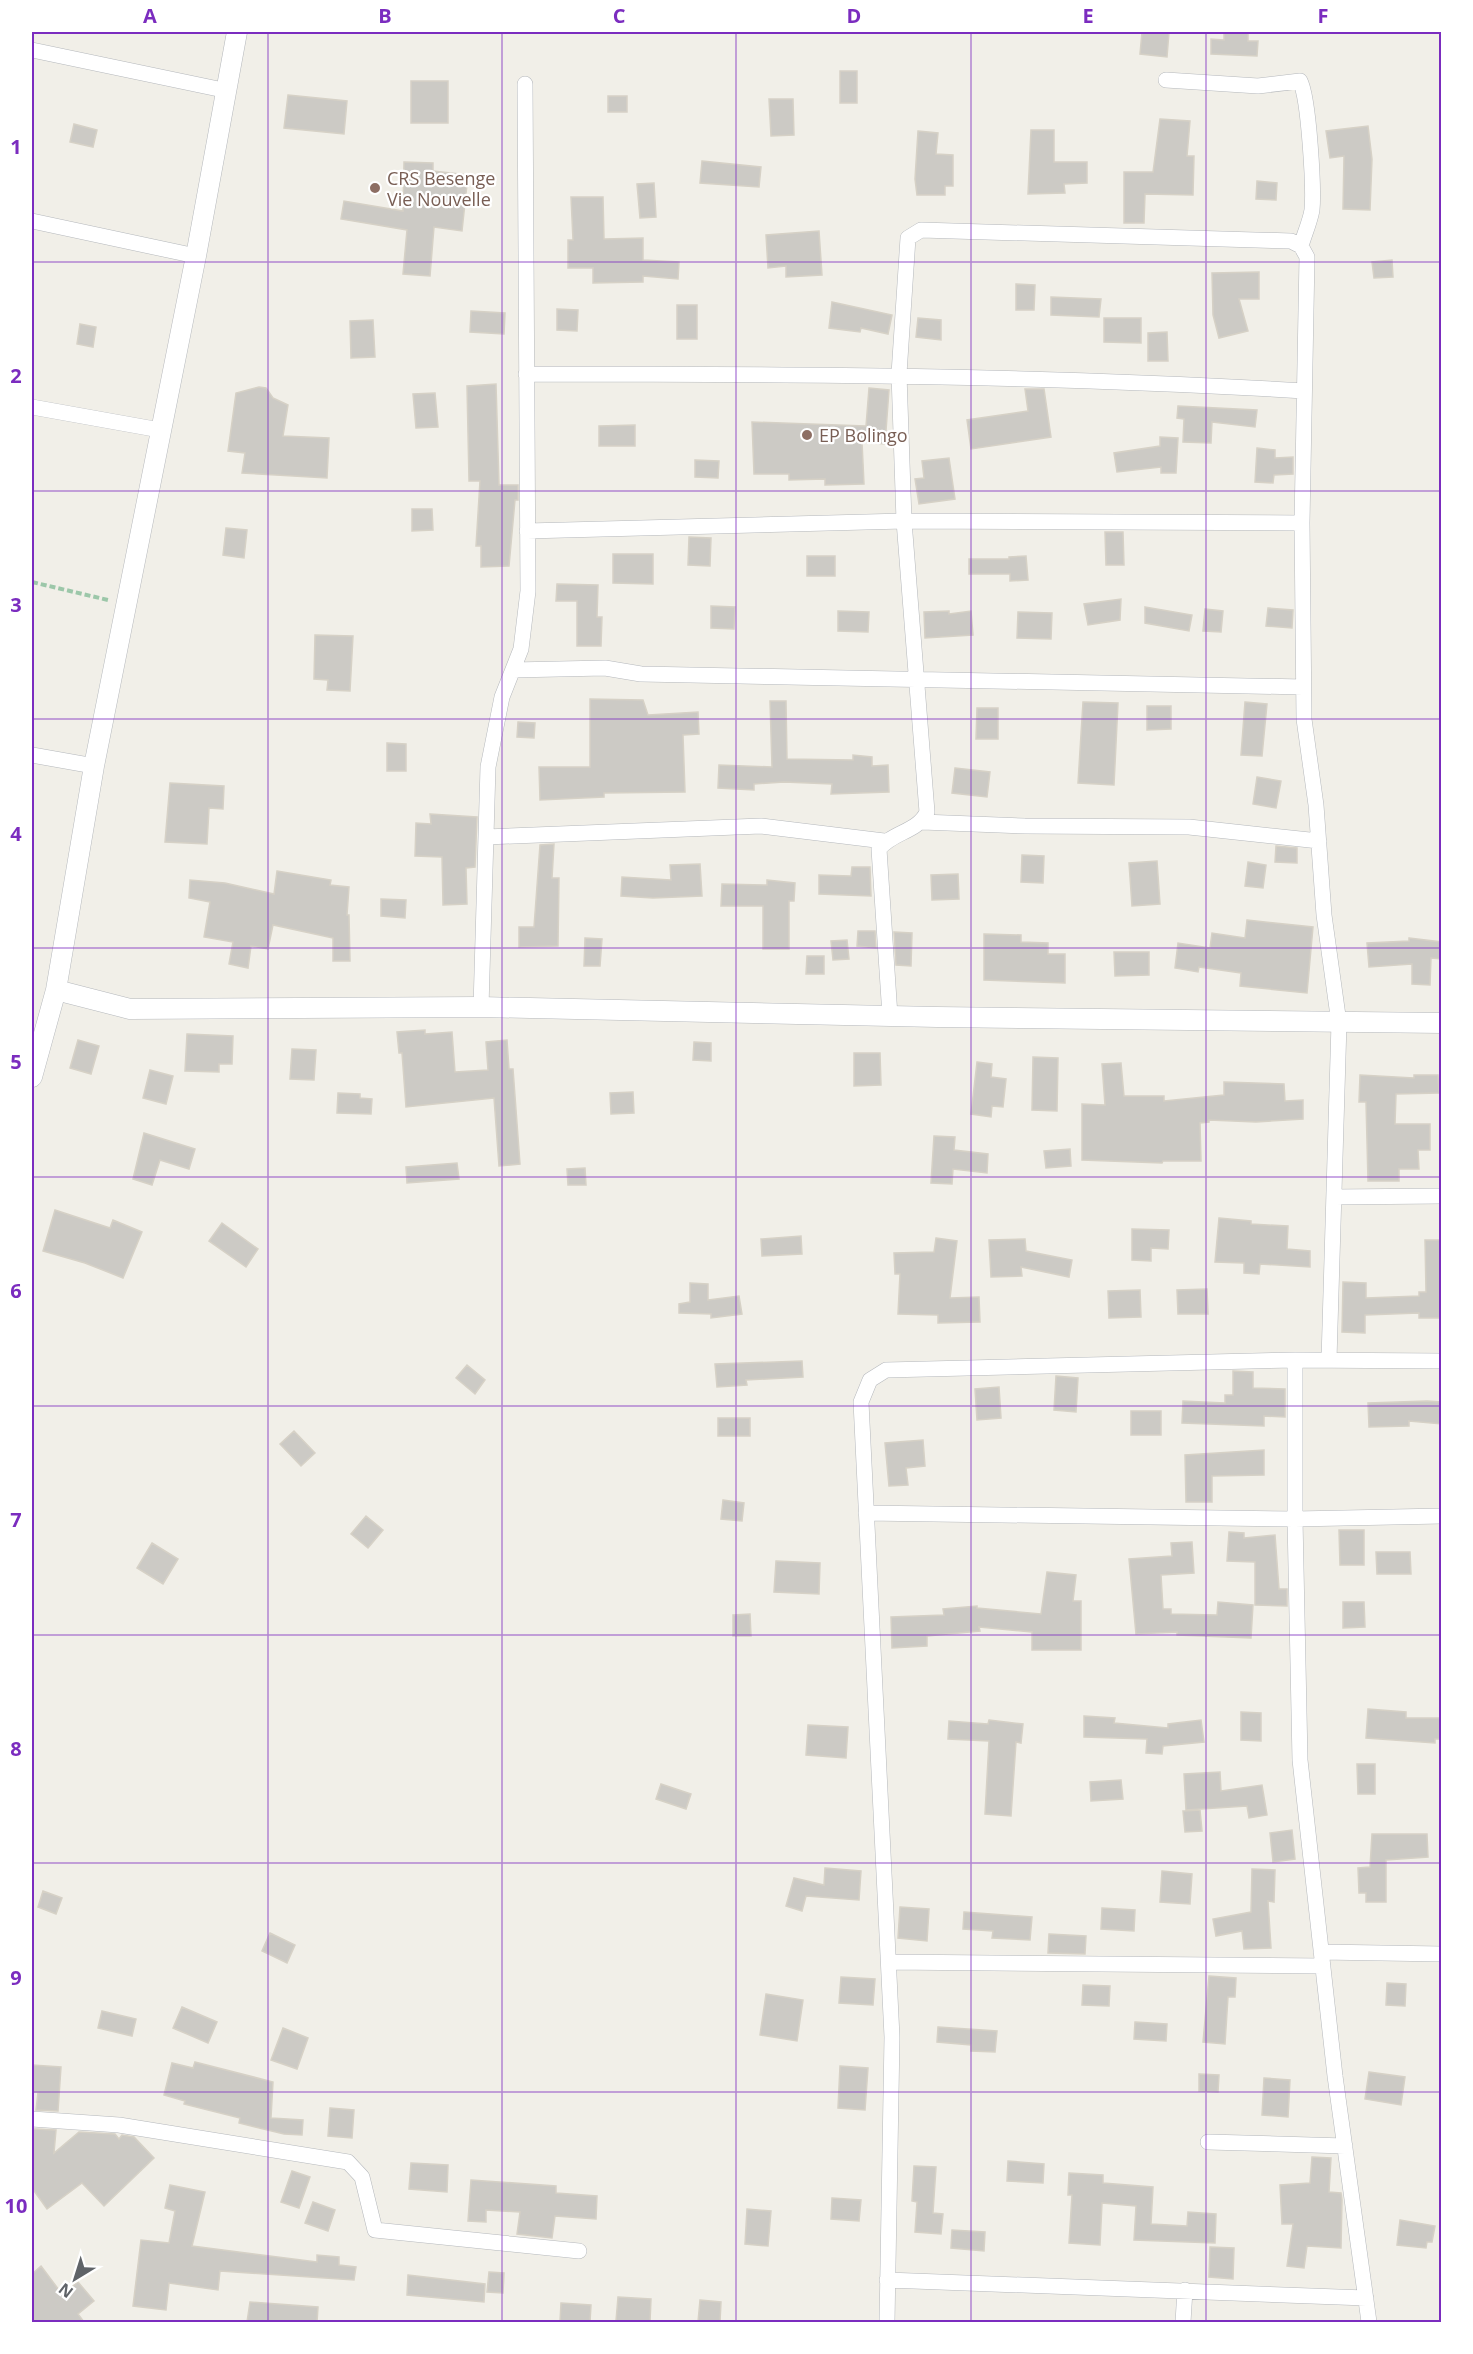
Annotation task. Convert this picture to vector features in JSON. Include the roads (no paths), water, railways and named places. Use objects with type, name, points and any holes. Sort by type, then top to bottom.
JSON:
[{"type":"street","points":[[32,1077],[56,990],[94,766],[196,256],[237,32]]},
{"type":"street","points":[[32,50],[228,91]]},
{"type":"street","points":[[1166,81],[1258,86],[1300,81],[1304,89],[1307,113],[1312,211],[1301,246]]},
{"type":"street","points":[[481,1007],[488,768],[502,697],[521,649],[528,591],[525,84]]},
{"type":"street","points":[[32,221],[196,256]]},
{"type":"street","points":[[922,822],[927,812],[904,521],[899,374],[905,252],[908,238],[921,230],[1291,241],[1301,246],[1307,256],[1302,523],[1304,719],[1317,805],[1324,915],[1339,1023],[1329,1360]]},
{"type":"street","points":[[526,374],[899,374],[1171,382],[1304,391]]},
{"type":"street","points":[[32,407],[160,430]]},
{"type":"street","points":[[527,531],[904,521],[1302,523]]},
{"type":"street","points":[[513,670],[605,668],[641,674],[1303,687]]},
{"type":"street","points":[[32,755],[94,766]]},
{"type":"street","points":[[891,1016],[879,849],[884,841],[922,822],[1036,826],[1189,827],[1319,841]]},
{"type":"street","points":[[486,837],[761,826],[884,841]]},
{"type":"street","points":[[56,990],[130,1009],[481,1007],[891,1016],[1442,1023]]},
{"type":"street","points":[[1334,1197],[1442,1196]]},
{"type":"street","points":[[1295,1360],[1295,1519],[1300,1760],[1322,1959],[1369,2322]]},
{"type":"street","points":[[887,2322],[892,2037],[861,1402],[870,1380],[886,1370],[1295,1360],[1442,1361]]},
{"type":"street","points":[[866,1513],[1295,1519],[1442,1516]]},
{"type":"street","points":[[889,1962],[1322,1959],[1442,1954]]},
{"type":"street","points":[[32,2119],[119,2125],[348,2162],[362,2177],[375,2230],[579,2251]]},
{"type":"street","points":[[1208,2142],[1345,2146]]},
{"type":"street","points":[[888,2280],[1366,2298]]},
{"type":"street","points":[[1183,2322],[1185,2290]]},
{"type":"place","name":"CRS Besenge Vie Nouvelle","points":[[375,188]]},
{"type":"place","name":"EP Bolingo","points":[[807,435]]}]
